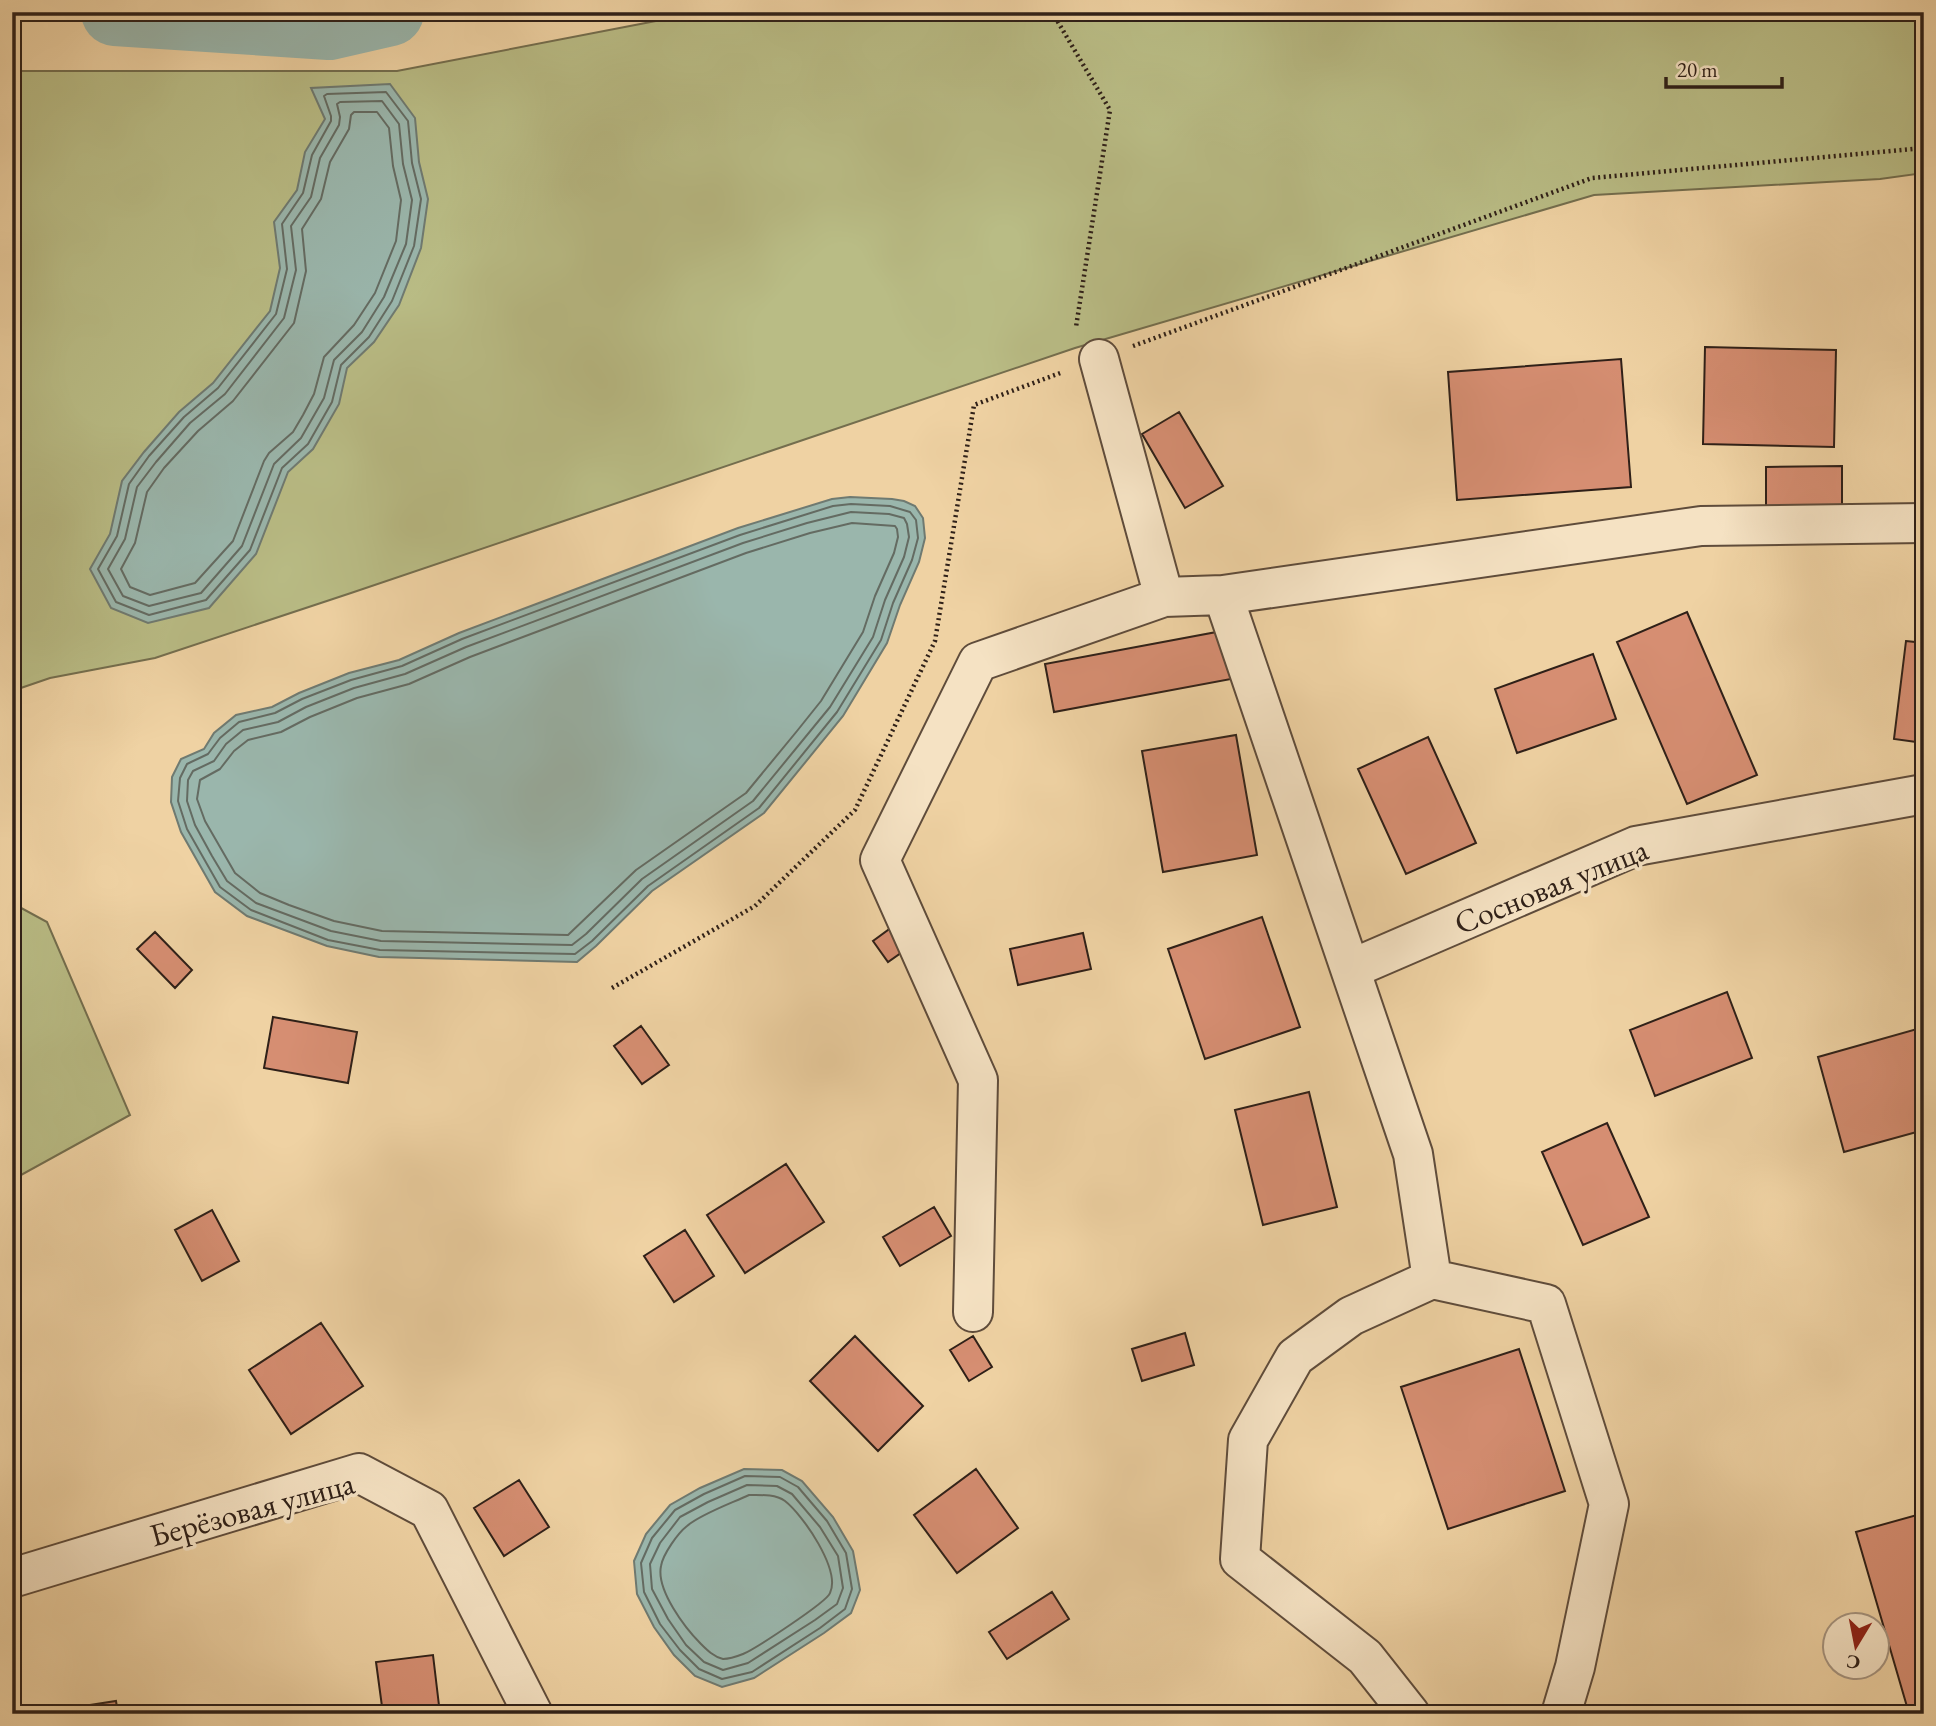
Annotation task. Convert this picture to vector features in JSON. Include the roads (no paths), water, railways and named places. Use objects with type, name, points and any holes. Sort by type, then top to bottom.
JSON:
[{"type":"street","points":[[1099,359],[1164,597]]},
{"type":"street","points":[[973,1312],[978,1080],[880,860],[978,662],[1164,597],[1223,595],[1701,526],[1924,523]]},
{"type":"street","points":[[1223,595],[1413,1154],[1432,1279]]},
{"type":"street","name":"Сосновая улица","points":[[1351,969],[1636,846],[1924,794]]},
{"type":"street","points":[[1410,1714],[1365,1657],[1240,1559],[1248,1440],[1295,1357],[1351,1316],[1432,1279],[1546,1304],[1609,1504],[1575,1667],[1561,1714]]},
{"type":"street","name":"Берёзовая улица","points":[[12,1578],[359,1473],[429,1510],[533,1714]]},
{"type":"water","points":[[390,84],[415,118],[419,162],[428,199],[421,248],[399,305],[374,342],[347,368],[339,404],[313,449],[288,472],[256,554],[209,608],[148,623],[111,608],[90,569],[110,534],[122,481],[179,412],[213,383],[270,311],[280,268],[274,222],[297,190],[305,152],[325,119],[311,88]]},
{"type":"water","points":[[850,497],[904,501],[915,506],[923,518],[925,538],[919,562],[887,643],[843,716],[764,813],[652,891],[577,962],[379,957],[327,946],[247,916],[215,892],[181,832],[171,802],[172,777],[181,759],[204,749],[214,733],[236,715],[272,707],[349,673],[399,660],[459,633],[738,528],[832,499]]},
{"type":"water","points":[[744,1469],[782,1470],[802,1481],[833,1517],[853,1551],[860,1590],[851,1613],[824,1633],[754,1678],[722,1687],[695,1676],[674,1655],[654,1627],[637,1594],[634,1561],[646,1534],[670,1505],[700,1488]]},
{"type":"waterway","points":[[115,12],[329,26],[390,12]]}]
